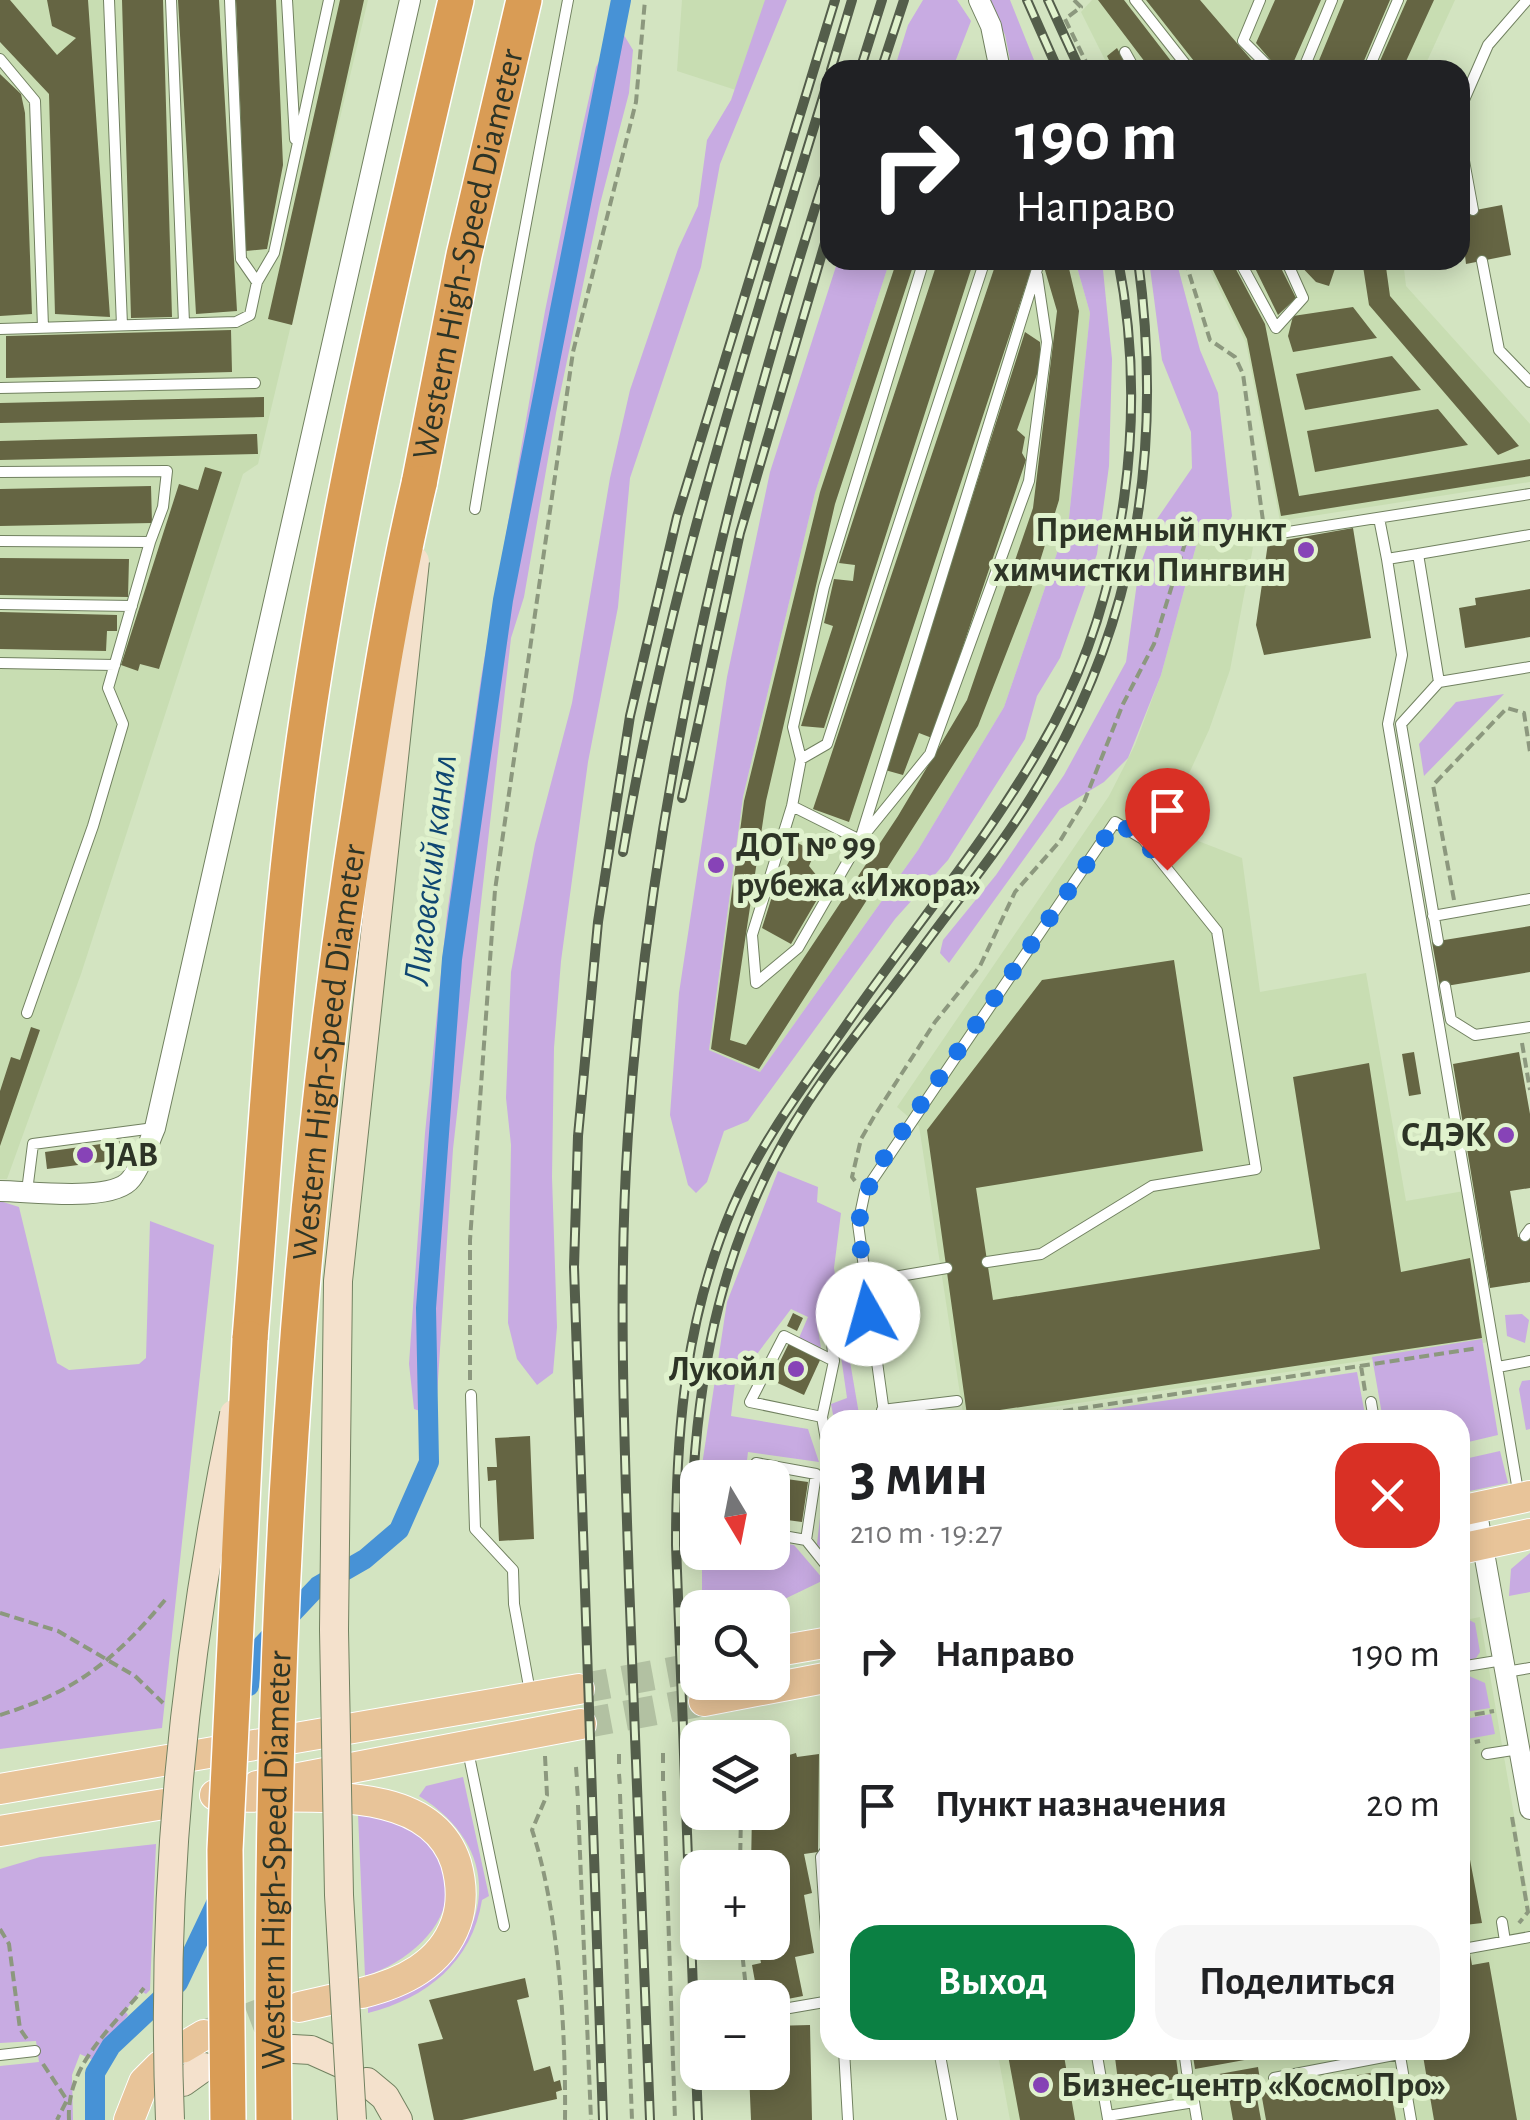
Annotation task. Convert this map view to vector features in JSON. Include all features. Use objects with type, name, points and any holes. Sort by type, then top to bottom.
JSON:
[{"type":"highway","name":"Western High-Speed Diameter","points":[[228,2120],[228,1722],[250,1339],[293,825],[338,540],[456,0]]},
{"type":"highway","name":"Western High-Speed Diameter","points":[[274,2120],[276,1688],[290,1420],[327,1032],[390,609],[464,255],[524,0]]},
{"type":"main road","points":[[352,2120],[339,1894],[334,1630],[338,1282],[412,613],[418,484]]},
{"type":"main road","points":[[161,2116],[187,1690],[220,1479],[250,1339]]},
{"type":"main road","points":[[1470,1510],[1524,1498]]},
{"type":"main road","points":[[1472,1546],[1530,1534]]},
{"type":"main road","points":[[790,1649],[820,1644]]},
{"type":"main road","points":[[704,1701],[820,1679]]},
{"type":"main road","points":[[0,1789],[579,1689]]},
{"type":"main road","points":[[300,2006],[412,1976],[450,1937],[461,1888],[444,1838],[411,1813],[366,1800],[262,1800],[215,1795],[581,1724]]},
{"type":"main road","points":[[0,1831],[164,1804]]},
{"type":"main road","points":[[293,2049],[310,2050],[340,2063]]},
{"type":"main road","points":[[129,2120],[144,2082],[187,2060]]},
{"type":"main road","points":[[367,2082],[385,2097],[398,2120]]},
{"type":"street","points":[[0,1191],[102,1193],[121,1189],[132,1178],[155,1128],[410,0]]},
{"type":"street","points":[[979,0],[991,26],[998,60]]},
{"type":"street","points":[[1472,1546],[1505,1666],[1530,1807]]},
{"type":"lane","points":[[109,0],[122,325]]},
{"type":"lane","points":[[171,0],[184,323]]},
{"type":"lane","points":[[230,0],[241,259],[257,282]]},
{"type":"lane","points":[[287,0],[296,153]]},
{"type":"lane","points":[[0,329],[236,322],[250,316],[257,282],[274,254],[328,0]]},
{"type":"lane","points":[[476,510],[504,332],[538,177],[568,0]]},
{"type":"lane","points":[[1135,0],[1182,60]]},
{"type":"lane","points":[[1260,0],[1244,40],[1263,60]]},
{"type":"lane","points":[[1307,60],[1332,0]]},
{"type":"lane","points":[[1372,60],[1398,0]]},
{"type":"lane","points":[[1470,86],[1488,46],[1527,0]]},
{"type":"lane","points":[[1125,52],[1129,60]]},
{"type":"lane","points":[[0,59],[36,101],[43,328]]},
{"type":"lane","points":[[1470,194],[1473,210]]},
{"type":"lane","points":[[1482,261],[1498,350],[1530,382]]},
{"type":"lane","points":[[921,270],[824,587],[793,727],[801,759],[792,806],[752,935],[756,983],[798,948],[860,840],[930,754],[1029,482],[1046,342],[1036,270]]},
{"type":"lane","points":[[801,759],[826,744],[982,270]]},
{"type":"lane","points":[[860,840],[1033,270]]},
{"type":"lane","points":[[1244,270],[1276,328],[1303,298],[1290,270]]},
{"type":"lane","points":[[0,388],[255,383]]},
{"type":"lane","points":[[0,472],[167,471],[163,507],[108,688],[123,724],[93,826],[27,1013]]},
{"type":"lane","points":[[1250,538],[1530,494]]},
{"type":"lane","points":[[1380,518],[1402,655],[1388,724],[1494,1345],[1524,1498]]},
{"type":"lane","points":[[1387,559],[1530,536]]},
{"type":"lane","points":[[0,541],[150,542]]},
{"type":"lane","points":[[1418,554],[1440,682]]},
{"type":"lane","points":[[0,604],[132,606]]},
{"type":"lane","points":[[0,663],[115,665]]},
{"type":"lane","points":[[1438,941],[1402,724],[1440,682],[1530,667]]},
{"type":"lane","points":[[792,806],[860,840]]},
{"type":"lane","points":[[883,1410],[858,1224],[865,1192],[1116,822],[1142,838],[1216,932],[1256,1169],[1152,1186],[1041,1254],[987,1262]]},
{"type":"lane","points":[[1434,916],[1530,899]]},
{"type":"lane","points":[[1446,986],[1450,1020],[1475,1035],[1525,1028]]},
{"type":"lane","points":[[27,1190],[33,1144],[155,1128]]},
{"type":"lane","points":[[864,1282],[947,1268]]},
{"type":"lane","points":[[824,1410],[834,1361],[829,1319]]},
{"type":"lane","points":[[820,1417],[750,1402],[784,1336],[834,1361]]},
{"type":"lane","points":[[1498,1367],[1530,1361]]},
{"type":"lane","points":[[471,1395],[475,1529],[513,1570],[514,1604],[531,1698]]},
{"type":"lane","points":[[910,1410],[957,1401]]},
{"type":"lane","points":[[1370,1402],[1372,1410]]},
{"type":"lane","points":[[790,1469],[816,1474],[806,1540]]},
{"type":"lane","points":[[790,1537],[806,1540],[820,1558]]},
{"type":"lane","points":[[1470,1667],[1530,1668]]},
{"type":"lane","points":[[467,1744],[504,1926]]},
{"type":"lane","points":[[1487,1754],[1520,1749]]},
{"type":"lane","points":[[1502,1922],[1505,1941]]},
{"type":"lane","points":[[1470,1948],[1530,1936]]},
{"type":"lane","points":[[790,2008],[820,2004]]},
{"type":"lane","points":[[0,2055],[34,2051]]},
{"type":"lane","points":[[845,2060],[848,2120]]},
{"type":"lane","points":[[941,2060],[952,2120]]},
{"type":"lane","points":[[1098,2060],[1108,2118],[1194,2102],[1197,2120]]},
{"type":"lane","points":[[1185,2060],[1187,2072]]},
{"type":"lane","points":[[1274,2078],[1361,2060]]},
{"type":"lane","points":[[1400,2060],[1411,2120]]},
{"type":"path","points":[[471,1395],[467,1317],[470,1240],[498,871],[573,352],[636,102],[646,0]]},
{"type":"path","points":[[1074,0],[1081,7],[1065,19],[1085,60]]},
{"type":"path","points":[[1187,270],[1210,340],[1235,357],[1243,374],[1266,536]]},
{"type":"path","points":[[865,1192],[852,1177],[861,1139],[935,1022],[980,966],[1015,892],[1060,841],[1084,802],[1123,704],[1154,644],[1186,540],[1198,535],[1250,538]]},
{"type":"path","points":[[1456,912],[1433,785],[1507,708],[1524,713],[1530,752]]},
{"type":"path","points":[[1525,1028],[1530,1090]]},
{"type":"path","points":[[1070,1410],[1494,1345]]},
{"type":"path","points":[[1361,1366],[1370,1402]]},
{"type":"path","points":[[0,1714],[55,1696],[110,1660],[166,1600]]},
{"type":"path","points":[[0,1613],[58,1630],[136,1676],[155,1700],[168,1704]]},
{"type":"path","points":[[1470,1715],[1494,1711]]},
{"type":"path","points":[[619,1754],[619,1766]]},
{"type":"path","points":[[663,1754],[675,2120]]},
{"type":"path","points":[[545,1755],[547,1795],[532,1830],[544,1865],[552,1925],[565,2120]]},
{"type":"path","points":[[576,1768],[590,2120]]},
{"type":"path","points":[[620,1774],[632,2120]]},
{"type":"path","points":[[0,1929],[9,1944],[20,2029],[67,2100],[57,2120]]},
{"type":"shaded area","points":[[0,0],[368,0],[258,464],[243,474],[81,974],[7,1179],[0,1179]]},
{"type":"shaded area","points":[[682,0],[772,0],[742,92],[677,71]]},
{"type":"shaded area","points":[[765,0],[787,0],[720,164],[701,267],[630,478],[618,607],[588,762],[561,961],[554,1048],[552,1177],[557,1327],[553,1373],[537,1385],[517,1359],[508,1323],[511,1145],[506,1098],[511,972],[535,844],[572,703],[610,478],[630,390],[678,249],[698,206],[707,140],[731,100]]},
{"type":"shaded area","points":[[923,0],[957,0],[971,21],[956,60],[897,60],[908,25]]},
{"type":"shaded area","points":[[988,0],[1010,0],[1034,60],[1010,60],[1005,35]]},
{"type":"shaded area","points":[[1092,0],[1455,0],[1428,60],[1105,60],[1081,12]]},
{"type":"shaded area","points":[[619,27],[633,50],[629,93],[600,204],[556,413],[524,597],[511,638],[453,1149],[436,1411],[429,1414],[414,1409],[409,1364],[425,1133],[447,914],[481,678],[545,311],[596,67]]},
{"type":"shaded area","points":[[835,270],[887,270],[815,493],[743,797],[709,1050],[760,1072],[918,850],[1004,707],[1069,518],[1090,313],[1078,270],[1103,270],[1112,359],[1109,466],[1097,554],[1060,658],[1037,696],[1025,739],[948,860],[895,919],[748,1121],[724,1131],[707,1182],[696,1193],[688,1185],[670,1115],[679,993],[727,677],[770,472]]},
{"type":"shaded area","points":[[887,270],[1078,270],[1090,313],[1069,518],[1004,707],[918,850],[760,1072],[709,1050],[743,797],[815,493]]},
{"type":"shaded area","points":[[1150,270],[1179,270],[1200,350],[1218,393],[1232,516],[1220,542],[1198,539],[1161,675],[1128,758],[1104,782],[1060,809],[949,963],[940,953],[943,940],[996,875],[1064,775],[1126,662],[1139,568],[1157,519],[1192,468],[1191,432],[1162,360]]},
{"type":"shaded area","points":[[1210,270],[1404,270],[1406,286],[1530,424],[1530,482],[1280,521],[1246,343]]},
{"type":"shaded area","points":[[1198,539],[1253,547],[1230,670],[1186,780],[1157,825],[1242,858],[1260,992],[1366,973],[1406,1201],[1470,1190],[1496,1341],[1031,1410],[962,1410],[919,1126],[897,1107],[1109,796],[1135,745],[1161,675]]},
{"type":"shaded area","points":[[1504,694],[1424,776],[1419,744],[1456,702]]},
{"type":"shaded area","points":[[778,1171],[818,1187],[817,1202],[841,1213],[834,1268],[858,1410],[832,1410],[831,1404],[847,1398],[835,1315],[816,1317],[821,1348],[799,1338],[808,1317],[791,1309],[735,1383],[731,1416],[808,1429],[819,1462],[748,1452],[747,1460],[703,1460],[727,1302]]},
{"type":"shaded area","points":[[0,1201],[19,1207],[57,1363],[69,1370],[139,1364],[146,1358],[150,1221],[214,1245],[162,1728],[0,1749]]},
{"type":"shaded area","points":[[1522,1314],[1529,1320],[1525,1343],[1507,1336],[1505,1315]]},
{"type":"shaded area","points":[[1482,1339],[1498,1435],[1470,1442],[1470,1410],[1381,1410],[1372,1357]]},
{"type":"shaded area","points":[[1357,1372],[1364,1410],[1101,1410]]},
{"type":"shaded area","points":[[1530,1380],[1530,1429],[1526,1430],[1519,1389],[1522,1381]]},
{"type":"shaded area","points":[[1500,1451],[1508,1483],[1470,1491],[1470,1458]]},
{"type":"shaded area","points":[[790,1544],[820,1575],[820,1582],[790,1596],[790,1590],[702,1590],[702,1570],[790,1570]]},
{"type":"shaded area","points":[[1530,1553],[1530,1592],[1509,1596],[1511,1569]]},
{"type":"shaded area","points":[[1480,1617],[1530,1908],[1530,2120],[1010,2120],[999,2060],[1470,2060],[1470,1619]]},
{"type":"shaded area","points":[[1470,1620],[1475,1623],[1480,1652],[1470,1660]]},
{"type":"shaded area","points":[[1470,1676],[1485,1683],[1490,1708],[1470,1711]]},
{"type":"shaded area","points":[[1491,1714],[1495,1734],[1470,1739],[1470,1718]]},
{"type":"shaded area","points":[[463,1777],[489,1896],[482,1900],[468,1942],[443,1974],[409,1998],[368,2013],[368,2007],[406,1993],[437,1972],[461,1946],[475,1916],[479,1885],[472,1853],[452,1823],[419,1796],[426,1786]]},
{"type":"shaded area","points":[[385,1813],[414,1831],[437,1855],[446,1877],[446,1899],[439,1919],[409,1954],[365,1976],[358,1814]]},
{"type":"shaded area","points":[[156,1844],[150,1990],[146,1994],[141,1991],[125,2011],[128,2015],[93,2060],[80,2054],[72,2075],[73,2120],[0,2120],[0,2066],[39,2062],[36,2041],[0,2043],[0,1869],[40,1857]]},
{"type":"building","points":[[0,0],[10,0],[57,55],[76,38],[52,26],[47,0],[88,0],[110,317],[55,314],[49,94],[0,42]]},
{"type":"building","points":[[122,0],[163,0],[172,317],[131,318]]},
{"type":"building","points":[[178,0],[219,0],[237,311],[196,314]]},
{"type":"building","points":[[236,0],[276,0],[283,165],[267,249],[246,251]]},
{"type":"building","points":[[340,0],[364,0],[292,325],[268,319]]},
{"type":"building","points":[[1098,0],[1124,0],[1170,60],[1143,60]]},
{"type":"building","points":[[1146,0],[1200,0],[1251,60],[1193,60]]},
{"type":"building","points":[[1275,0],[1321,0],[1294,60],[1271,60],[1256,43]]},
{"type":"building","points":[[1344,0],[1390,0],[1364,60],[1319,60]]},
{"type":"building","points":[[1407,0],[1434,0],[1407,60],[1380,60]]},
{"type":"building","points":[[1117,48],[1124,60],[1109,60],[1107,56]]},
{"type":"building","points":[[0,74],[21,94],[25,113],[32,314],[0,316]]},
{"type":"building","points":[[1502,205],[1511,255],[1470,263],[1470,211]]},
{"type":"building","points":[[894,270],[912,270],[835,504],[766,801],[730,1040],[746,1045],[898,816],[967,700],[1033,508],[1057,311],[1045,270],[1069,270],[1079,311],[1059,500],[1031,590],[978,726],[759,1069],[711,1049],[744,801],[820,492]]},
{"type":"building","points":[[935,270],[971,270],[824,728],[801,726],[833,626],[824,623],[834,579],[853,581],[855,565],[839,563]]},
{"type":"building","points":[[994,270],[1031,270],[849,822],[813,809]]},
{"type":"building","points":[[1213,270],[1236,270],[1265,324],[1299,496],[1530,459],[1530,476],[1281,516],[1247,339]]},
{"type":"building","points":[[1256,270],[1282,270],[1296,298],[1278,315]]},
{"type":"building","points":[[1305,270],[1335,270],[1329,286],[1316,282]]},
{"type":"building","points":[[1364,270],[1386,270],[1390,296],[1519,446],[1498,455],[1369,305]]},
{"type":"building","points":[[1353,307],[1377,338],[1293,352],[1288,336],[1293,316]]},
{"type":"building","points":[[231,330],[232,372],[6,378],[6,336]]},
{"type":"building","points":[[1025,332],[1040,342],[1040,366],[1017,430],[1025,437],[1022,453],[1026,460],[932,738],[919,733],[903,775],[885,770]]},
{"type":"building","points":[[1392,356],[1421,390],[1305,410],[1296,374]]},
{"type":"building","points":[[264,397],[264,417],[0,423],[0,403]]},
{"type":"building","points":[[1438,409],[1468,445],[1315,472],[1307,431]]},
{"type":"building","points":[[257,434],[258,454],[0,460],[0,441]]},
{"type":"building","points":[[205,467],[222,472],[159,669],[140,664],[138,671],[121,665],[179,484],[198,490]]},
{"type":"building","points":[[151,486],[152,523],[0,526],[0,489]]},
{"type":"building","points":[[1353,528],[1371,638],[1264,655],[1256,625],[1268,543]]},
{"type":"building","points":[[0,558],[129,559],[128,597],[0,595]]},
{"type":"building","points":[[1530,589],[1530,637],[1465,648],[1459,608],[1476,605],[1475,598]]},
{"type":"building","points":[[0,612],[117,615],[117,631],[107,631],[106,651],[0,649]]},
{"type":"building","points":[[794,841],[815,852],[809,866],[825,886],[791,944],[762,928],[775,887],[791,858],[787,855]]},
{"type":"building","points":[[1530,926],[1530,972],[1440,987],[1432,942]]},
{"type":"building","points":[[1174,960],[1203,1151],[976,1188],[993,1300],[1320,1249],[1293,1077],[1369,1063],[1401,1272],[1470,1258],[1482,1338],[1000,1410],[966,1410],[927,1130],[1042,980]]},
{"type":"building","points":[[31,1027],[40,1030],[0,1146],[0,1091],[11,1057],[20,1060]]},
{"type":"building","points":[[1414,1052],[1421,1094],[1409,1096],[1402,1054]]},
{"type":"building","points":[[1519,1052],[1530,1114],[1530,1188],[1510,1191],[1518,1237],[1530,1235],[1530,1282],[1490,1288],[1453,1064]]},
{"type":"building","name":"JAB","points":[[122,1141],[125,1159],[47,1169],[45,1152]]},
{"type":"building","points":[[793,1313],[803,1318],[797,1331],[787,1326]]},
{"type":"building","name":"Лукойл","points":[[789,1343],[821,1358],[804,1395],[771,1380]]},
{"type":"building","points":[[530,1436],[534,1539],[499,1541],[496,1480],[488,1481],[487,1467],[497,1467],[495,1438]]},
{"type":"building","points":[[790,1480],[808,1482],[802,1522],[790,1520]]},
{"type":"building","points":[[819,1754],[818,1852],[804,1854],[812,1893],[804,1895],[814,1953],[795,1957],[803,1996],[790,1999],[790,1980],[755,1980],[752,1965],[760,1960],[790,1960],[790,1850],[751,1850],[752,1830],[790,1830],[790,1755]]},
{"type":"building","points":[[1470,1860],[1482,1923],[1470,1924]]},
{"type":"building","points":[[1470,1954],[1472,1965],[1489,1962],[1517,2120],[1434,2120],[1424,2060],[1470,2060]]},
{"type":"building","points":[[525,1978],[529,1997],[517,2000],[534,2071],[550,2066],[554,2082],[560,2080],[562,2090],[556,2092],[557,2099],[462,2120],[434,2120],[418,2044],[443,2039],[429,2000]]},
{"type":"building","points":[[810,2025],[812,2120],[751,2120],[750,2090],[790,2090],[790,2026]]},
{"type":"building","name":"Бизнес-центр «КосмоПро»","points":[[1009,2060],[1065,2060],[1075,2120],[1020,2120]]},
{"type":"building","points":[[1115,2060],[1176,2060],[1180,2088],[1120,2096]]},
{"type":"building","points":[[1194,2060],[1245,2060],[1195,2069]]},
{"type":"building","points":[[1258,2067],[1261,2086],[1255,2087],[1261,2120],[1233,2120],[1228,2092],[1200,2097],[1197,2078]]},
{"type":"building","points":[[1387,2070],[1396,2120],[1266,2120],[1261,2092]]},
{"type":"waterway","name":"Лиговский канал","points":[[249,1686],[253,1655],[318,1586],[365,1559],[399,1530],[429,1462],[426,1308],[452,959],[503,600],[621,0]]},
{"type":"waterway","name":"Лиговский канал","points":[[95,2120],[95,2073],[111,2046],[178,1983],[219,1897]]},
{"type":"tunnel","points":[[579,1689],[680,1670]]},
{"type":"tunnel","points":[[581,1724],[704,1701]]},
{"type":"tunnel","points":[[207,2034],[265,2012],[296,2007]]},
{"type":"railway","points":[[603,2120],[574,1267],[578,1136],[598,922],[630,716],[677,517],[835,0]]},
{"type":"railway","points":[[834,60],[852,0]]},
{"type":"railway","points":[[863,60],[882,0]]},
{"type":"railway","points":[[884,60],[904,0]]},
{"type":"railway","points":[[1027,0],[1054,60]]},
{"type":"railway","points":[[1048,0],[1075,60]]},
{"type":"railway","points":[[623,852],[663,654],[688,557],[820,107]]},
{"type":"railway","points":[[650,2120],[623,1358],[625,1190],[639,1009],[674,763],[699,641],[758,400],[820,193]]},
{"type":"railway","points":[[682,798],[740,533],[820,260]]},
{"type":"railway","points":[[698,2120],[676,1545],[678,1457],[694,1331],[717,1248],[758,1157],[817,1066],[1007,801],[1054,723],[1079,670],[1099,615],[1124,497],[1131,377],[1120,270]]},
{"type":"railway","points":[[695,1460],[702,1387],[722,1294],[753,1203],[774,1159],[823,1080],[1019,816],[1067,733],[1096,669],[1118,604],[1134,538],[1143,470],[1147,402],[1139,270]]},
{"type":"place","name":"Приемный пункт химчистки Пингвин","points":[[1306,550]]},
{"type":"place","name":"ДОТ № 99 рубежа «Ижора»","points":[[716,865]]},
{"type":"place","name":"СДЭК","points":[[1506,1135]]},
{"type":"place","name":"JAB","points":[[85,1155]]},
{"type":"place","name":"Лукойл","points":[[796,1369]]},
{"type":"place","name":"Бизнес-центр «КосмоПро»","points":[[1041,2085]]},
{"type":"route","points":[[868,1314],[858,1224],[873,1174],[1116,822],[1142,838],[1167,870]]}]
